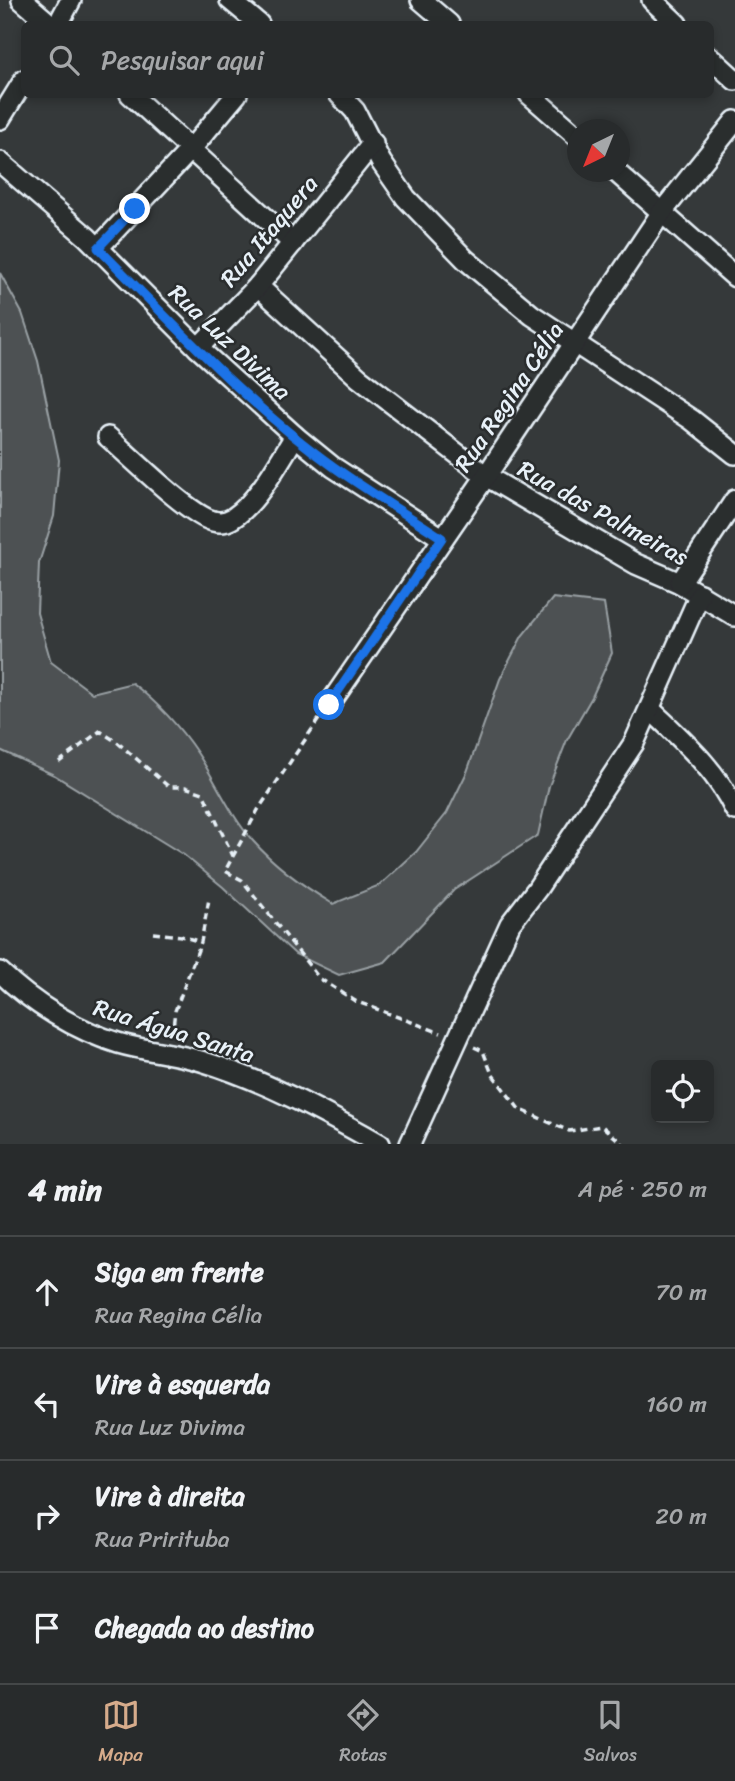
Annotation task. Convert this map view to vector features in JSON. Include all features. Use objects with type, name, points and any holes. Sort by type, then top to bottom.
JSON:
[{"type":"street","points":[[22,0],[46,21]]},
{"type":"street","points":[[60,21],[71,0]]},
{"type":"street","points":[[230,0],[255,21]]},
{"type":"street","points":[[421,0],[446,21]]},
{"type":"street","points":[[652,0],[674,21]]},
{"type":"street","points":[[714,61],[735,80]]},
{"type":"street","points":[[0,119],[21,85]]},
{"type":"street","points":[[134,98],[293,243]]},
{"type":"street","points":[[98,248],[191,149],[234,98]]},
{"type":"street","points":[[343,98],[355,111],[381,162],[406,198],[466,260],[532,315],[692,420],[735,454]]},
{"type":"street","points":[[534,98],[567,127]]},
{"type":"street","name":"Rua Regina Célia","points":[[329,705],[662,212],[735,121]]},
{"type":"street","name":"Rua Itaquera","points":[[198,348],[258,286],[373,143]]},
{"type":"street","name":"Rua Luz Divima","points":[[0,163],[98,248],[198,348],[295,436],[334,467],[442,538]]},
{"type":"street","points":[[628,182],[735,277]]},
{"type":"street","name":"Rua das Palmeiras","points":[[258,286],[359,379],[486,475],[636,564],[680,583],[735,616]]},
{"type":"street","points":[[108,437],[192,510],[215,522],[232,519],[254,497],[295,436]]},
{"type":"street","points":[[680,583],[735,500]]},
{"type":"street","points":[[410,1144],[510,924],[537,889],[635,743],[700,594]]},
{"type":"street","points":[[650,709],[709,766],[735,810]]},
{"type":"street","name":"Rua Água Santa","points":[[0,972],[16,988],[75,1026],[117,1043],[200,1061],[257,1082],[332,1117],[380,1144]]},
{"type":"path","points":[[329,705],[258,810],[225,871],[242,880],[319,978],[355,1001],[483,1051],[492,1074],[519,1109],[569,1131],[602,1126],[623,1144]]},
{"type":"path","points":[[59,762],[100,731],[117,742],[169,787],[185,787],[203,793],[233,856]]},
{"type":"path","points":[[169,1054],[175,1011],[201,942],[209,899]]},
{"type":"path","points":[[153,933],[181,936],[201,942]]},
{"type":"shaded area","points":[[0,273],[22,313],[38,361],[59,460],[54,516],[39,563],[37,613],[51,662],[92,693],[132,683],[142,691],[168,716],[191,744],[237,821],[253,841],[290,875],[333,904],[380,885],[416,852],[447,813],[467,772],[500,679],[522,636],[553,598],[604,604],[612,653],[592,697],[567,740],[549,786],[538,835],[454,890],[385,962],[339,975],[295,954],[184,855],[54,775],[0,750]]},
{"type":"route","points":[[135,209],[98,248],[198,348],[295,436],[334,467],[442,538],[329,705]]}]
